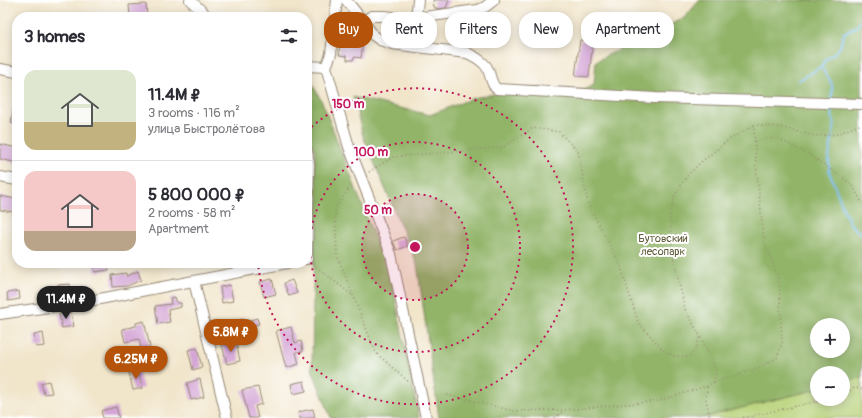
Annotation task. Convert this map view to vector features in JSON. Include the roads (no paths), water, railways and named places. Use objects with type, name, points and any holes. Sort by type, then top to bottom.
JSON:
[{"type":"street","points":[[190,0],[203,12]]},
{"type":"street","points":[[337,0],[331,54],[326,67],[350,148],[391,254],[426,418]]},
{"type":"street","points":[[346,0],[356,12]]},
{"type":"street","points":[[417,12],[418,0]]},
{"type":"street","points":[[437,15],[478,10],[494,0]]},
{"type":"street","points":[[373,35],[380,40],[392,44],[454,50],[475,56],[486,67],[494,87],[504,91],[655,98],[862,104]]},
{"type":"street","points":[[312,66],[326,67]]},
{"type":"street","points":[[0,69],[12,71]]},
{"type":"street","points":[[0,177],[12,179]]},
{"type":"street","points":[[0,314],[84,302],[261,268]]},
{"type":"street","points":[[194,281],[227,418]]},
{"type":"waterway","points":[[831,100],[832,85],[821,67],[826,59],[840,47],[844,33],[857,26],[862,19]]},
{"type":"waterway","points":[[798,81],[821,67]]},
{"type":"waterway","points":[[831,106],[834,128],[829,157],[829,171],[851,225],[862,235]]},
{"type":"park label","name":"Бутовский лесопарк","points":[[663,244]]}]
